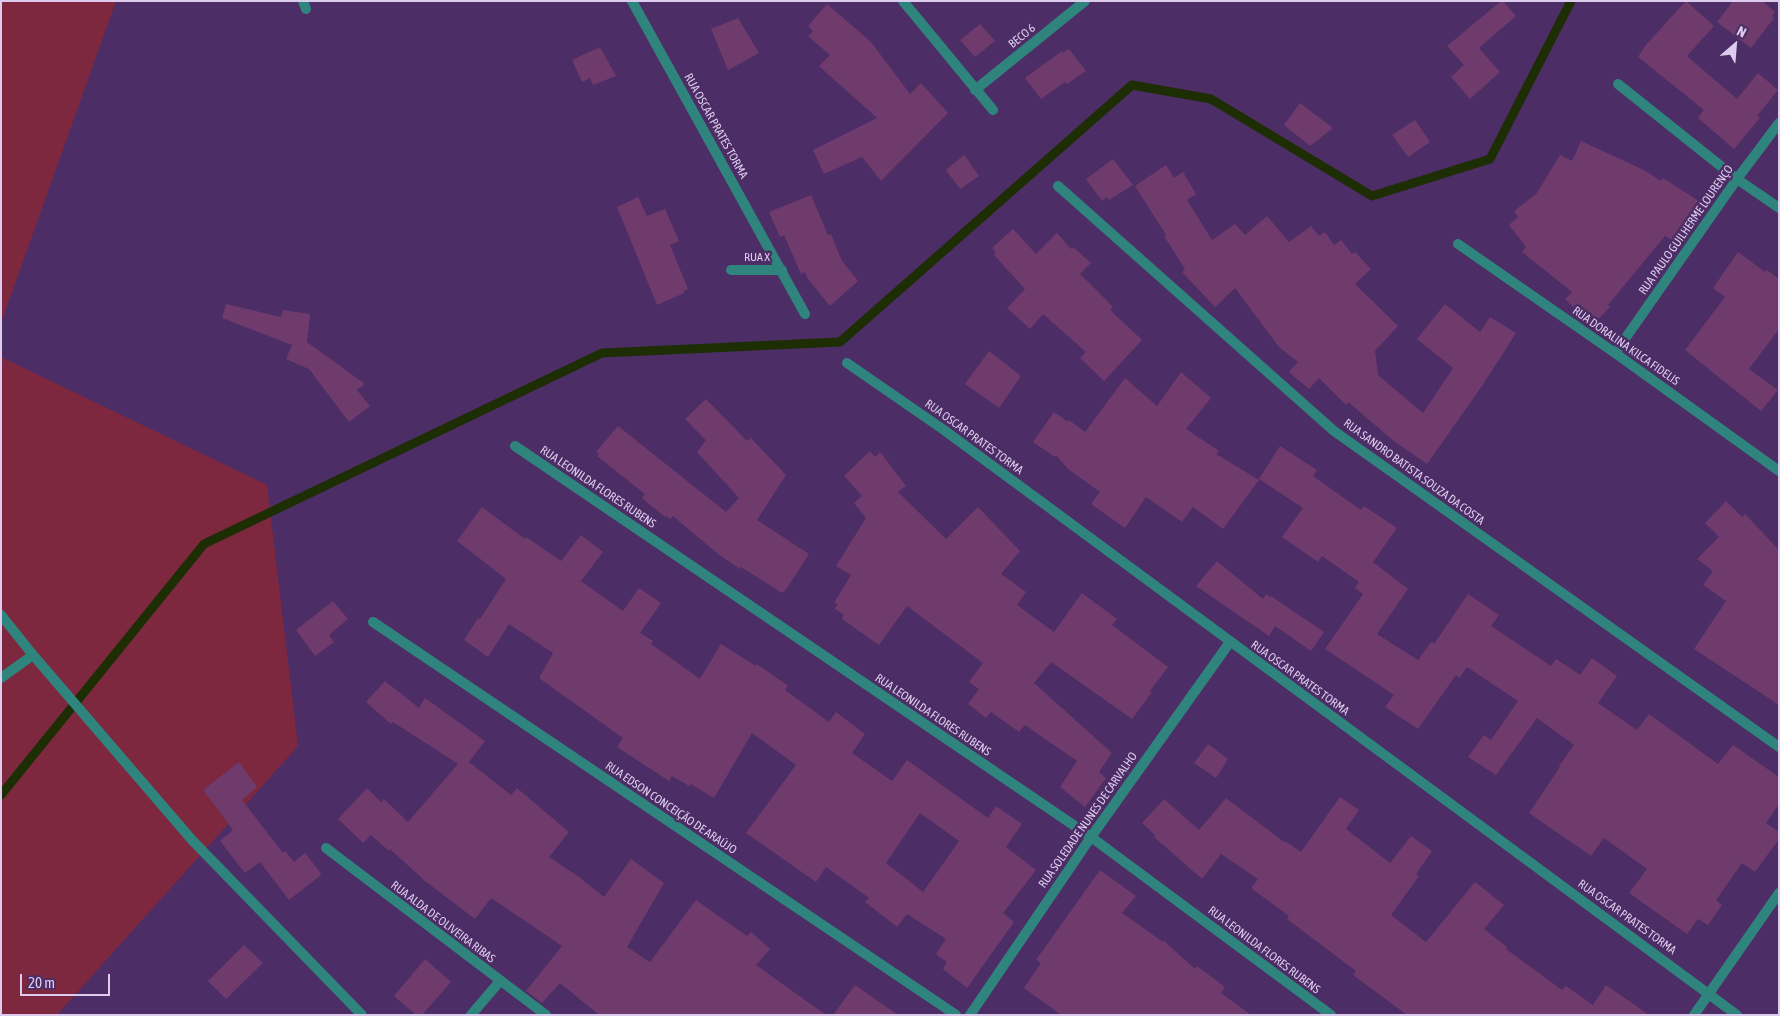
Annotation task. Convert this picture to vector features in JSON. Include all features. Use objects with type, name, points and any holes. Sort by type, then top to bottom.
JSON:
[{"type":"street","name":"RUA OSCAR PRATES TORMA","points":[[632,1],[805,314]]},
{"type":"street","points":[[902,1],[993,110]]},
{"type":"street","name":"BECO 6","points":[[975,90],[1085,1]]},
{"type":"street","points":[[1618,84],[1737,179],[1779,208]]},
{"type":"street","name":"RUA PAULO GUILHERME LOURENÇO","points":[[1615,353],[1737,179],[1779,123]]},
{"type":"street","name":"RUA SANDRO BATISTA SOUZA DA COSTA","points":[[1058,186],[1334,430],[1779,747]]},
{"type":"street","name":"RUA DORALINA KILCA FIDELIS","points":[[1458,244],[1615,353],[1779,472]]},
{"type":"street","name":"RUA X","points":[[731,270],[782,270]]},
{"type":"street","name":"RUA OSCAR PRATES TORMA","points":[[847,363],[944,430],[1737,1015]]},
{"type":"street","name":"RUA LEONILDA FLORES RUBENS","points":[[515,446],[1091,837],[1331,1015]]},
{"type":"street","points":[[1,615],[192,840],[362,1015]]},
{"type":"street","name":"RUA EDSON CONCEIÇÃO DE ARAÚJO","points":[[373,622],[956,1015]]},
{"type":"street","name":"RUA SOLEDADE NUNES DE CARVALHO","points":[[970,1015],[1091,837],[1230,642]]},
{"type":"street","points":[[1,678],[33,655]]},
{"type":"street","name":"RUA ALDA DE OLIVEIRA RIBAS","points":[[326,848],[546,1015]]},
{"type":"street","points":[[1694,1015],[1779,893]]},
{"type":"street","points":[[471,1015],[500,981]]},
{"type":"shaded area","points":[[1,1],[116,1],[1,323]]},
{"type":"shaded area","points":[[1,357],[267,485],[298,746],[57,1015],[1,1015]]},
{"type":"building","points":[[1501,1],[1516,16],[1479,48],[1500,72],[1470,99],[1451,77],[1464,65],[1447,46]]},
{"type":"building","points":[[1686,1],[1714,26],[1687,56],[1737,99],[1758,73],[1778,90],[1757,116],[1760,118],[1734,149],[1698,118],[1704,110],[1638,57],[1645,46]]},
{"type":"building","points":[[1733,1],[1762,1],[1775,12],[1772,16],[1774,18],[1751,48],[1717,22]]},
{"type":"building","points":[[827,4],[871,42],[910,94],[921,83],[948,113],[881,181],[862,157],[824,174],[813,150],[877,118],[819,66],[830,55],[808,36],[813,31],[808,26]]},
{"type":"building","points":[[738,18],[759,53],[728,70],[711,29]]},
{"type":"building","points":[[980,24],[995,41],[975,57],[960,40]]},
{"type":"building","points":[[600,47],[616,76],[593,85],[590,78],[582,82],[572,60]]},
{"type":"building","points":[[1069,49],[1086,71],[1067,84],[1065,82],[1041,99],[1025,78],[1062,51],[1063,53]]},
{"type":"building","points":[[1300,103],[1333,128],[1310,146],[1284,125]]},
{"type":"building","points":[[1415,120],[1430,142],[1408,157],[1392,135]]},
{"type":"building","points":[[1581,141],[1644,170],[1661,181],[1663,178],[1702,203],[1677,243],[1665,236],[1608,305],[1610,307],[1592,326],[1565,299],[1572,292],[1522,252],[1526,247],[1509,225],[1518,217],[1514,211],[1537,193],[1560,155],[1572,161]]},
{"type":"building","points":[[964,155],[979,176],[960,189],[946,170]]},
{"type":"building","points":[[1113,159],[1133,185],[1109,200],[1107,197],[1102,201],[1086,179]]},
{"type":"building","points":[[1166,165],[1174,178],[1183,172],[1196,194],[1187,200],[1212,240],[1235,224],[1245,235],[1267,216],[1289,242],[1311,226],[1319,236],[1325,232],[1334,245],[1341,240],[1352,254],[1355,252],[1371,269],[1355,284],[1398,326],[1375,351],[1378,375],[1423,413],[1453,368],[1417,339],[1445,304],[1480,332],[1490,317],[1516,333],[1482,386],[1427,464],[1395,442],[1348,402],[1346,405],[1319,378],[1309,389],[1289,372],[1298,362],[1279,347],[1235,288],[1215,307],[1182,272],[1185,269],[1135,186]]},
{"type":"building","points":[[811,195],[828,235],[831,234],[842,261],[858,281],[830,306],[808,279],[805,272],[801,274],[784,235],[780,237],[769,212]]},
{"type":"building","points":[[638,197],[647,216],[665,209],[679,241],[670,245],[688,289],[684,293],[657,305],[617,207]]},
{"type":"building","points":[[1013,229],[1036,254],[1057,233],[1071,249],[1073,247],[1091,263],[1080,274],[1113,307],[1110,310],[1142,340],[1104,381],[1080,358],[1086,352],[1043,314],[1030,329],[1007,308],[1025,289],[994,255],[996,253],[992,248]]},
{"type":"building","points":[[1738,252],[1765,272],[1767,270],[1779,279],[1779,329],[1749,369],[1778,390],[1761,411],[1685,350],[1725,297],[1713,288]]},
{"type":"building","points":[[226,304],[281,317],[283,310],[310,314],[307,342],[365,384],[357,390],[370,406],[349,422],[309,369],[286,359],[292,345],[222,318]]},
{"type":"building","points":[[989,351],[1021,376],[999,408],[965,384]]},
{"type":"building","points":[[1181,372],[1211,398],[1186,429],[1219,451],[1216,454],[1259,480],[1223,529],[1193,507],[1182,522],[1146,497],[1125,528],[1091,504],[1100,492],[1068,469],[1056,455],[1055,457],[1033,442],[1054,412],[1085,432],[1125,378],[1157,406]]},
{"type":"building","points":[[706,399],[747,441],[751,438],[786,475],[757,520],[809,554],[782,593],[718,554],[673,516],[670,519],[665,517],[642,498],[645,494],[597,456],[599,454],[596,452],[618,426],[726,512],[739,498],[697,452],[706,440],[685,419]]},
{"type":"building","points":[[1280,446],[1317,470],[1313,476],[1361,510],[1364,506],[1397,528],[1373,562],[1408,589],[1377,634],[1418,660],[1431,642],[1434,644],[1468,594],[1499,615],[1491,626],[1551,666],[1556,659],[1580,675],[1592,658],[1617,676],[1598,703],[1637,730],[1649,714],[1718,764],[1733,745],[1779,777],[1779,804],[1766,823],[1779,832],[1779,839],[1755,872],[1742,863],[1716,900],[1722,905],[1708,925],[1698,919],[1687,934],[1629,893],[1647,869],[1604,838],[1591,856],[1529,813],[1574,745],[1537,718],[1496,775],[1468,757],[1484,735],[1491,740],[1518,701],[1467,667],[1459,678],[1456,675],[1418,729],[1385,707],[1394,695],[1325,649],[1363,594],[1355,588],[1359,582],[1322,556],[1318,562],[1282,537],[1303,508],[1259,479]]},
{"type":"building","points":[[870,451],[875,457],[880,452],[906,486],[898,492],[946,539],[978,507],[1020,551],[1001,574],[1026,592],[1017,605],[1054,632],[1082,593],[1117,619],[1112,625],[1168,667],[1132,719],[1051,662],[1034,683],[1112,753],[1099,772],[1106,778],[1085,807],[1060,787],[1077,761],[1025,725],[1019,732],[991,712],[986,718],[968,704],[979,689],[969,682],[983,663],[907,606],[879,645],[842,619],[844,615],[835,609],[838,604],[834,603],[851,575],[836,566],[866,518],[854,503],[862,496],[844,476]]},
{"type":"building","points":[[1726,501],[1742,517],[1745,514],[1779,550],[1779,705],[1694,649],[1726,601],[1703,585],[1713,571],[1697,559],[1719,537],[1705,523]]},
{"type":"building","points":[[482,507],[525,539],[526,537],[561,561],[581,535],[603,552],[581,581],[623,611],[639,588],[661,603],[640,633],[653,641],[651,644],[700,679],[721,644],[756,666],[757,664],[788,686],[785,690],[829,722],[836,712],[865,734],[852,753],[892,781],[907,760],[988,818],[996,806],[1022,824],[1006,847],[1036,870],[1003,913],[1014,922],[967,988],[943,969],[947,962],[936,954],[946,939],[907,914],[897,927],[865,902],[869,898],[826,867],[816,882],[746,833],[796,765],[752,733],[714,798],[691,784],[689,786],[672,776],[669,781],[617,747],[623,738],[539,678],[553,653],[509,624],[488,657],[464,640],[506,579],[457,541]],"holes":[[[920,813],[959,841],[923,892],[886,863]]]},
{"type":"building","points":[[1217,561],[1263,599],[1266,594],[1271,596],[1324,632],[1311,651],[1275,626],[1269,636],[1196,586]]},
{"type":"building","points":[[333,601],[348,619],[329,635],[334,642],[315,656],[296,630]]},
{"type":"building","points":[[385,681],[419,708],[425,698],[485,741],[469,762],[511,795],[517,788],[569,832],[549,857],[604,897],[631,859],[664,883],[627,947],[650,962],[696,900],[747,936],[751,932],[770,949],[756,965],[826,1015],[599,1015],[560,983],[542,1003],[526,991],[562,946],[491,898],[475,919],[425,881],[390,849],[389,851],[371,835],[363,843],[338,819],[367,788],[381,802],[384,799],[408,822],[458,764],[393,722],[391,724],[366,702]]},
{"type":"building","points":[[1208,744],[1228,759],[1216,778],[1194,763]]},
{"type":"building","points":[[239,762],[257,787],[242,800],[283,853],[285,851],[294,862],[305,853],[320,872],[321,875],[289,900],[260,862],[245,873],[220,841],[233,830],[203,790]]},
{"type":"building","points":[[1340,797],[1359,810],[1346,829],[1390,863],[1411,836],[1432,851],[1416,874],[1419,876],[1391,915],[1426,942],[1475,882],[1504,905],[1484,929],[1507,947],[1506,949],[1562,990],[1566,986],[1593,1005],[1606,985],[1649,1015],[1407,1015],[1353,975],[1356,971],[1287,919],[1289,916],[1251,888],[1258,879],[1221,854],[1202,879],[1154,837],[1155,835],[1142,823],[1164,799],[1199,830],[1226,798],[1284,842],[1301,852]]},
{"type":"building","points":[[1100,870],[1136,896],[1122,913],[1164,941],[1195,969],[1197,966],[1225,987],[1221,993],[1251,1015],[1061,1015],[1024,988],[1041,963],[1036,960]]},
{"type":"building","points":[[244,945],[263,963],[226,999],[208,981]]},
{"type":"building","points":[[425,959],[451,982],[422,1015],[416,1015],[394,996]]},
{"type":"building","points":[[855,985],[898,1015],[833,1015]]},
{"type":"waterway","points":[[1,795],[204,544],[602,353],[840,342],[1132,85],[1211,99],[1372,196],[1490,159],[1571,1]]}]
